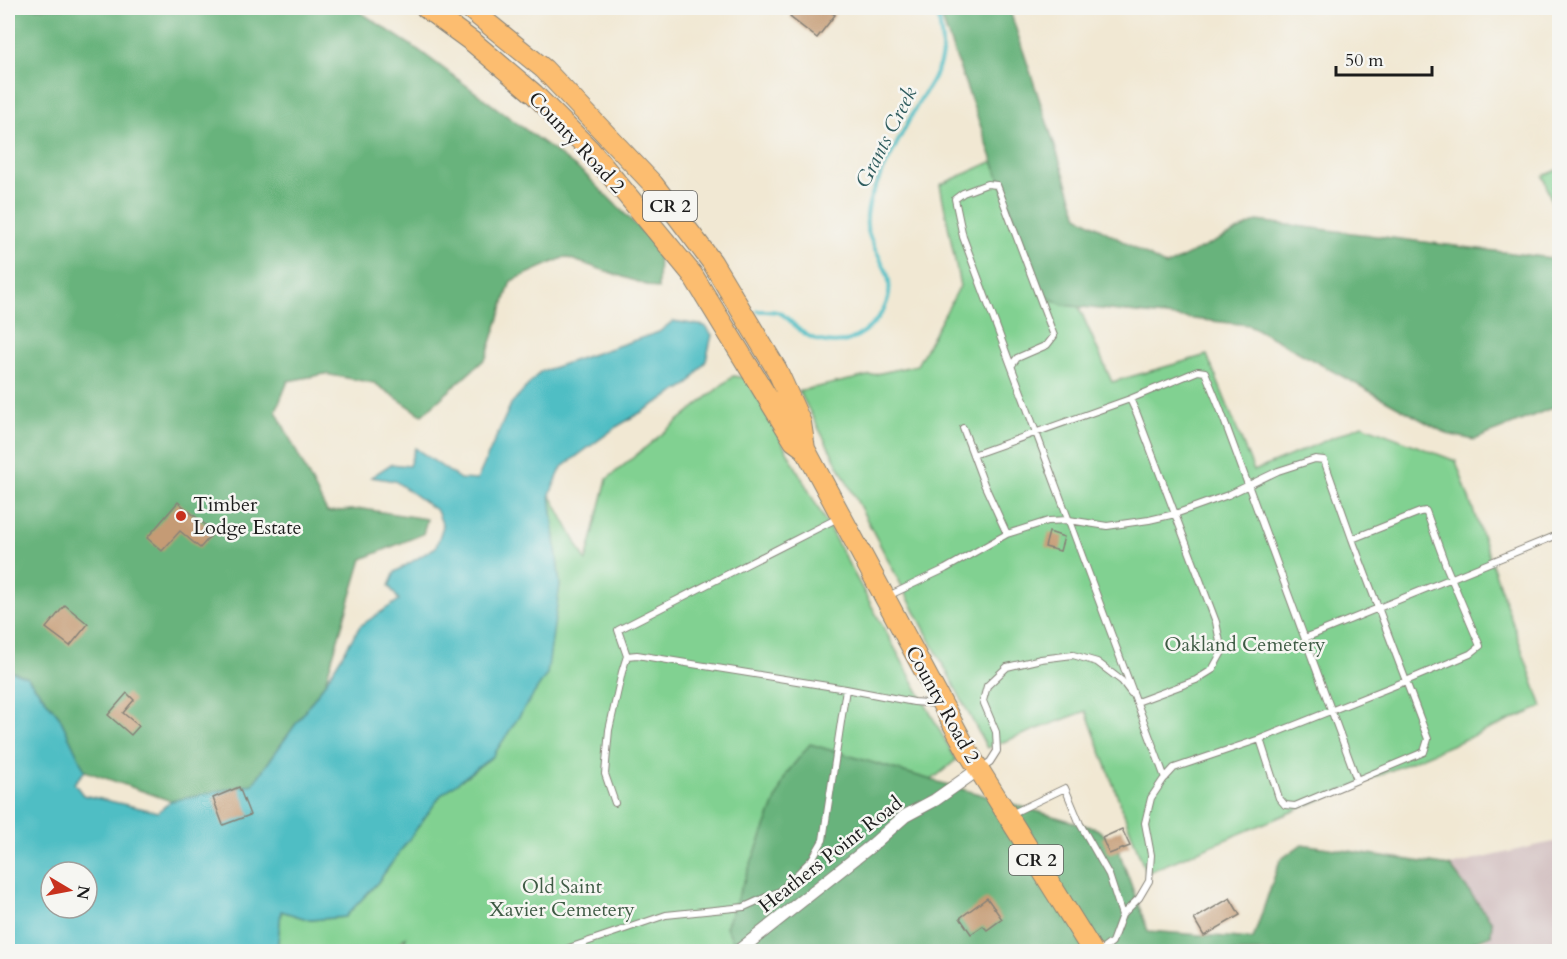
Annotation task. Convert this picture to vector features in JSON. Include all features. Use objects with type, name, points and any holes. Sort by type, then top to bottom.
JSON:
[{"type":"main road","name":"County Road 2","points":[[426,8],[474,43],[534,94],[590,150],[692,274],[794,441],[805,448]]},
{"type":"main road","name":"County Road 2","points":[[469,8],[544,69],[653,184],[712,262],[777,370],[801,423],[805,448],[941,704],[979,770],[1094,951]]},
{"type":"street","name":"Heathers Point Road","points":[[737,951],[871,846],[905,816],[935,800],[979,770]]},
{"type":"lane","points":[[1012,365],[1017,358],[1047,345],[1054,336],[997,185],[987,184],[963,193],[955,199],[963,237],[1165,778]]},
{"type":"lane","points":[[1560,185],[1557,186],[1560,194]]},
{"type":"lane","points":[[973,455],[1130,399],[1198,370],[1205,372],[1357,780]]},
{"type":"lane","points":[[1130,399],[1216,622],[1222,652],[1212,670],[1196,680],[1137,702]]},
{"type":"lane","points":[[963,428],[984,484],[1007,534]]},
{"type":"lane","points":[[885,598],[945,569],[1007,534],[1048,521],[1069,520],[1107,525],[1149,520],[1174,514],[1228,495],[1278,471],[1315,459],[1324,460],[1428,739],[1424,752],[1295,806],[1285,806],[1279,798],[1260,739]]},
{"type":"lane","points":[[1099,951],[1112,942],[1122,915],[1139,898],[1149,881],[1151,855],[1145,823],[1151,798],[1174,768],[1260,739],[1406,681],[1470,654],[1479,646],[1426,511],[1352,539]]},
{"type":"lane","points":[[615,803],[605,774],[609,730],[627,656],[618,630],[841,516]]},
{"type":"lane","points":[[1305,638],[1560,534]]},
{"type":"lane","points":[[627,656],[637,655],[846,688],[914,702],[941,704]]},
{"type":"lane","points":[[979,770],[990,762],[998,751],[996,732],[983,702],[987,686],[1007,667],[1073,655],[1097,662],[1122,681],[1137,702]]},
{"type":"lane","points":[[557,951],[666,915],[744,907],[780,891],[812,860],[824,840],[846,688]]},
{"type":"lane","points":[[1008,815],[1065,788],[1080,824],[1109,875],[1122,915]]},
{"type":"shaded area","points":[[1559,841],[1559,951],[1471,951],[1491,935],[1492,922],[1450,866]]},
{"type":"green space","points":[[8,8],[354,8],[420,51],[585,174],[659,248],[658,289],[565,257],[511,281],[486,358],[422,415],[374,383],[325,374],[288,381],[276,411],[327,512],[363,509],[427,519],[423,534],[362,559],[325,683],[253,784],[171,801],[85,771],[59,716],[27,677],[8,670]]},
{"type":"green space","points":[[938,8],[1009,8],[1078,216],[1166,266],[1257,221],[1559,259],[1559,405],[1474,440],[1447,434],[1249,325],[1063,305],[1041,294]]},
{"type":"green space","name":"Oakland Cemetery","points":[[1011,153],[1112,382],[1207,355],[1254,471],[1362,425],[1456,461],[1542,707],[1146,873],[1086,711],[987,748],[799,391],[917,365],[960,286],[940,185]]},
{"type":"green space","points":[[1559,169],[1559,223],[1543,176]]},
{"type":"green space","name":"Old Saint Xavier Cemetery","points":[[733,376],[747,378],[956,760],[722,951],[401,951],[406,937],[390,951],[277,952],[281,911],[310,920],[345,917],[378,882],[441,795],[493,756],[560,585],[550,494],[586,561],[607,479]]},
{"type":"green space","points":[[810,744],[1097,829],[1117,846],[1148,931],[1253,939],[1280,860],[1302,844],[1450,866],[1492,922],[1491,935],[1450,952],[740,952],[726,927],[786,774]]},
{"type":"water","points":[[673,321],[705,326],[712,335],[706,361],[689,384],[618,426],[562,467],[550,494],[560,585],[547,674],[493,756],[441,795],[378,882],[345,917],[310,920],[281,911],[277,951],[8,951],[8,670],[27,677],[59,716],[85,771],[74,783],[83,795],[158,812],[171,801],[253,784],[325,683],[360,626],[399,600],[389,586],[395,572],[436,547],[443,526],[437,511],[395,481],[371,477],[391,464],[409,466],[415,448],[460,479],[477,480],[511,404],[540,372],[659,332]]},
{"type":"building","points":[[797,8],[825,8],[835,15],[817,38],[790,17]]},
{"type":"building","name":"Timber Lodge Estate","points":[[178,502],[214,532],[200,548],[180,531],[162,551],[147,538]]},
{"type":"building","points":[[1049,532],[1064,537],[1060,551],[1045,547]]},
{"type":"building","points":[[65,605],[88,624],[70,646],[46,628]]},
{"type":"building","points":[[127,693],[134,700],[123,713],[139,726],[131,735],[108,715]]},
{"type":"building","points":[[239,787],[250,815],[223,825],[213,798]]},
{"type":"building","points":[[1122,829],[1130,846],[1109,854],[1102,838]]},
{"type":"building","points":[[987,898],[1002,919],[987,930],[983,926],[971,934],[960,918]]},
{"type":"building","points":[[1230,898],[1240,915],[1204,936],[1194,919]]},
{"type":"waterway","name":"Grants Creek","points":[[758,311],[780,313],[807,335],[821,341],[835,343],[849,340],[864,332],[883,310],[887,302],[889,283],[866,221],[872,194],[878,181],[939,66],[942,47],[937,8]]},
{"type":"place","name":"Timber Lodge Estate","points":[[181,516]]}]
